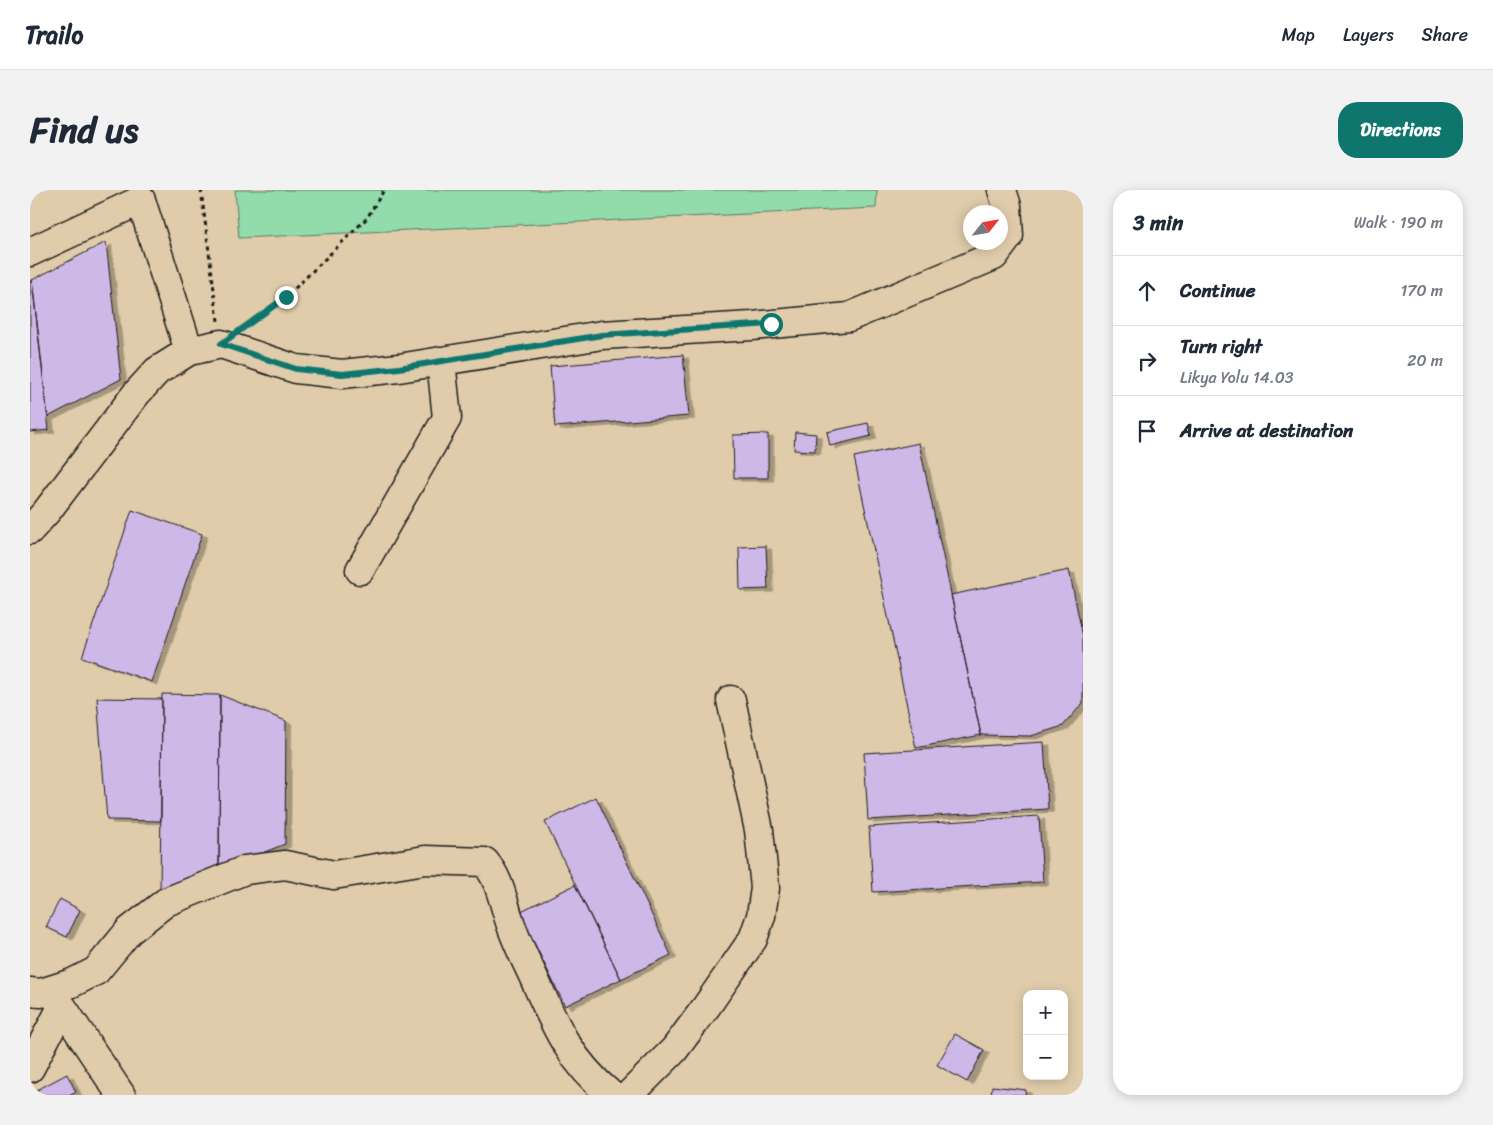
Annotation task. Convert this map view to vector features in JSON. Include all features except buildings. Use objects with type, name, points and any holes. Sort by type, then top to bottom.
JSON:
[{"type":"street","points":[[30,530],[47,511],[136,394],[157,371],[190,351],[221,344],[296,369],[342,374],[441,361],[602,335],[752,326],[849,317],[994,256],[1009,236],[1007,206],[1002,190]]},
{"type":"street","points":[[30,252],[141,200],[190,351]]},
{"type":"street","points":[[360,570],[447,418],[441,361]]},
{"type":"street","points":[[629,1095],[674,1050],[706,1007],[753,939],[760,916],[765,888],[759,830],[732,700]]},
{"type":"street","points":[[30,1068],[47,996],[96,971],[129,931],[166,902],[245,870],[285,865],[334,875],[426,860],[485,862],[500,886],[512,927],[552,1021],[575,1059],[589,1077],[611,1095]]},
{"type":"street","points":[[47,996],[121,1095]]},
{"type":"path","points":[[201,190],[221,344],[286,297],[367,218],[384,190]]},
{"type":"green space","points":[[235,190],[877,190],[876,208],[239,238]]},
{"type":"route","points":[[286,297],[221,344],[296,369],[342,374],[399,368],[602,335],[771,324]]}]
